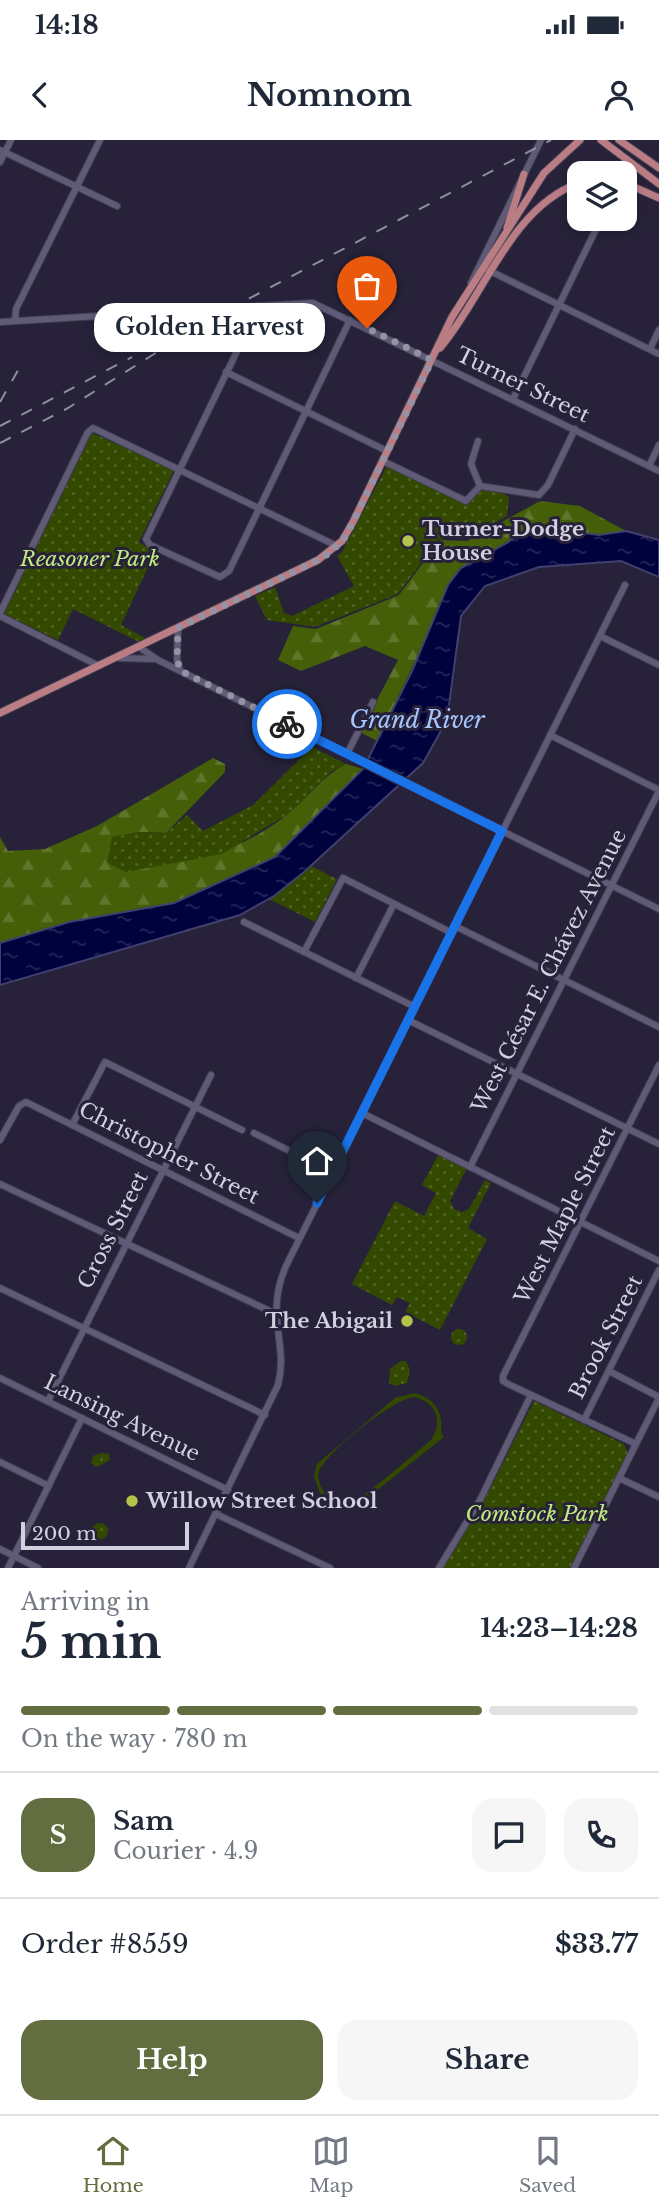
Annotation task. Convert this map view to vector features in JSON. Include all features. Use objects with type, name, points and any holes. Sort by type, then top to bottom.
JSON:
[{"type":"main road","points":[[0,713],[318,560],[337,545],[349,529],[465,296],[549,167],[580,140]]},
{"type":"main road","points":[[601,140],[659,184]]},
{"type":"main road","points":[[621,142],[659,168]]},
{"type":"main road","points":[[493,270],[503,251],[509,215],[524,174]]},
{"type":"main road","points":[[434,357],[536,209],[567,188]]},
{"type":"main road","points":[[637,188],[659,198]]},
{"type":"street","points":[[0,162],[2,151],[10,140]]},
{"type":"street","points":[[15,321],[16,309],[100,140]]},
{"type":"street","points":[[465,296],[541,140]]},
{"type":"street","points":[[2,151],[117,206]]},
{"type":"street","points":[[513,399],[595,231]]},
{"type":"street","points":[[483,268],[493,270],[659,354]]},
{"type":"street","name":"Turner Street","points":[[0,322],[313,303],[434,357],[659,471]]},
{"type":"street","points":[[259,306],[146,541],[217,577],[224,577],[260,508],[350,320]]},
{"type":"street","points":[[650,349],[659,330]]},
{"type":"street","points":[[226,372],[387,451]]},
{"type":"street","points":[[99,666],[0,614],[88,432],[96,428],[337,545]]},
{"type":"street","points":[[480,486],[540,495],[548,485],[575,429]]},
{"type":"street","points":[[478,441],[471,464],[480,486]]},
{"type":"street","points":[[649,466],[659,445]]},
{"type":"street","points":[[383,461],[466,501],[480,486]]},
{"type":"street","points":[[189,1568],[265,1415],[280,1373],[274,1313],[277,1288],[299,1238],[625,586]]},
{"type":"street","points":[[178,628],[177,660],[181,671]]},
{"type":"street","points":[[600,636],[659,665]]},
{"type":"street","points":[[139,647],[158,660],[659,909]]},
{"type":"street","points":[[115,658],[134,656],[158,660]]},
{"type":"street","points":[[350,755],[373,702]]},
{"type":"street","points":[[550,736],[659,790]]},
{"type":"street","name":"West César E. Chávez Avenue","points":[[470,1167],[659,790]]},
{"type":"street","points":[[304,952],[342,878],[394,904],[564,979],[659,1027]]},
{"type":"street","points":[[356,978],[394,904]]},
{"type":"street","points":[[244,922],[415,1007]]},
{"type":"street","points":[[408,1020],[659,1144]]},
{"type":"street","points":[[72,1125],[102,1064],[109,1063],[242,1130]]},
{"type":"street","name":"West Maple Street","points":[[531,1395],[503,1381],[659,1065]]},
{"type":"street","name":"Cross Street","points":[[48,1401],[211,1076]]},
{"type":"street","name":"Christopher Street","points":[[0,1140],[22,1102],[299,1238]]},
{"type":"street","points":[[362,1113],[659,1261]]},
{"type":"street","points":[[254,1133],[332,1173]]},
{"type":"street","points":[[0,1185],[274,1313]]},
{"type":"street","name":"Brook Street","points":[[584,1420],[659,1270]]},
{"type":"street","points":[[0,1288],[265,1415]]},
{"type":"street","points":[[584,1568],[575,1566],[659,1398],[609,1371]]},
{"type":"street","name":"Lansing Avenue","points":[[0,1378],[228,1490]]},
{"type":"street","points":[[439,1568],[480,1500],[531,1395],[636,1444]]},
{"type":"street","points":[[8,1568],[82,1418]]},
{"type":"street","points":[[0,1462],[49,1486]]},
{"type":"street","points":[[619,1478],[659,1497]]},
{"type":"street","points":[[216,1514],[330,1568]]},
{"type":"street","points":[[0,1549],[38,1568]]},
{"type":"green space","name":"Reasoner Park","points":[[92,433],[174,470],[139,542],[155,552],[121,625],[145,638],[139,642],[73,609],[58,640],[4,614]]},
{"type":"green space","points":[[387,466],[467,505],[480,490],[501,492],[509,497],[507,516],[466,539],[439,539],[398,594],[315,627],[267,620],[255,596],[275,587],[284,613],[292,616],[354,586],[337,556],[342,552]]},
{"type":"green space","points":[[540,501],[580,506],[626,531],[599,535],[531,526],[482,558],[448,585],[443,603],[377,741],[360,732],[398,660],[365,646],[301,671],[278,660],[293,626],[316,629],[399,595],[440,540],[467,541]]},
{"type":"green space","points":[[312,747],[346,764],[331,772],[288,814],[222,854],[126,872],[107,863],[112,837],[138,832],[166,833],[187,815],[203,831],[253,805]]},
{"type":"green space","points":[[213,758],[225,764],[225,772],[166,833],[138,832],[156,865],[210,855],[242,843],[274,825],[323,780],[346,764],[363,769],[275,857],[174,903],[69,922],[0,943],[0,837],[8,851],[45,849],[97,826]]},
{"type":"green space","points":[[311,866],[337,879],[315,922],[269,899]]},
{"type":"green space","points":[[439,1153],[467,1168],[450,1201],[454,1209],[462,1212],[469,1209],[485,1180],[491,1183],[468,1228],[487,1239],[440,1330],[405,1312],[410,1303],[397,1297],[392,1305],[352,1284],[395,1201],[424,1216],[436,1193],[422,1185]]},
{"type":"green space","points":[[459,1329],[465,1331],[465,1343],[459,1345],[453,1343],[451,1337],[453,1331]]},
{"type":"green space","points":[[401,1361],[406,1361],[410,1370],[407,1383],[395,1386],[389,1383],[390,1369]]},
{"type":"green space","points":[[414,1393],[427,1398],[439,1412],[441,1433],[444,1437],[352,1510],[349,1505],[332,1503],[320,1493],[314,1476],[317,1464],[395,1398]],"holes":[[[414,1397],[422,1400],[436,1413],[437,1426],[431,1440],[380,1483],[351,1501],[338,1501],[324,1492],[318,1474],[332,1454],[360,1429],[391,1407]]]},
{"type":"green space","name":"Comstock Park","points":[[534,1401],[624,1444],[628,1453],[570,1568],[442,1568],[488,1493]]},
{"type":"green space","points":[[109,1454],[110,1460],[97,1467],[91,1463],[93,1456]]},
{"type":"green space","points":[[97,1523],[103,1523],[108,1531],[106,1537],[97,1539],[92,1534],[92,1528]]},
{"type":"water","name":"Grand River","points":[[531,526],[599,535],[626,531],[659,540],[659,577],[621,561],[539,567],[485,586],[461,616],[447,720],[423,763],[304,872],[274,896],[240,915],[0,985],[0,943],[69,922],[174,903],[275,857],[363,769],[412,671],[448,585],[461,568],[507,543]]},
{"type":"pier","points":[[365,757],[411,779],[402,788],[360,767]]},
{"type":"railway","points":[[0,443],[68,408],[210,319],[551,140]]},
{"type":"railway","points":[[0,426],[132,357]]},
{"type":"railway","points":[[0,402],[21,365]]},
{"type":"way so far","points":[[287,724],[181,671],[177,660],[178,628],[318,560],[331,552],[346,536],[432,360],[367,328]]},
{"type":"place","name":"Golden Harvest","points":[[367,328]]},
{"type":"place","name":"Turner-Dodge House","points":[[408,541]]},
{"type":"place","name":"The Abigail","points":[[407,1321]]},
{"type":"place","name":"Willow Street School","points":[[132,1501]]},
{"type":"route","points":[[287,724],[502,831],[317,1203]]}]
